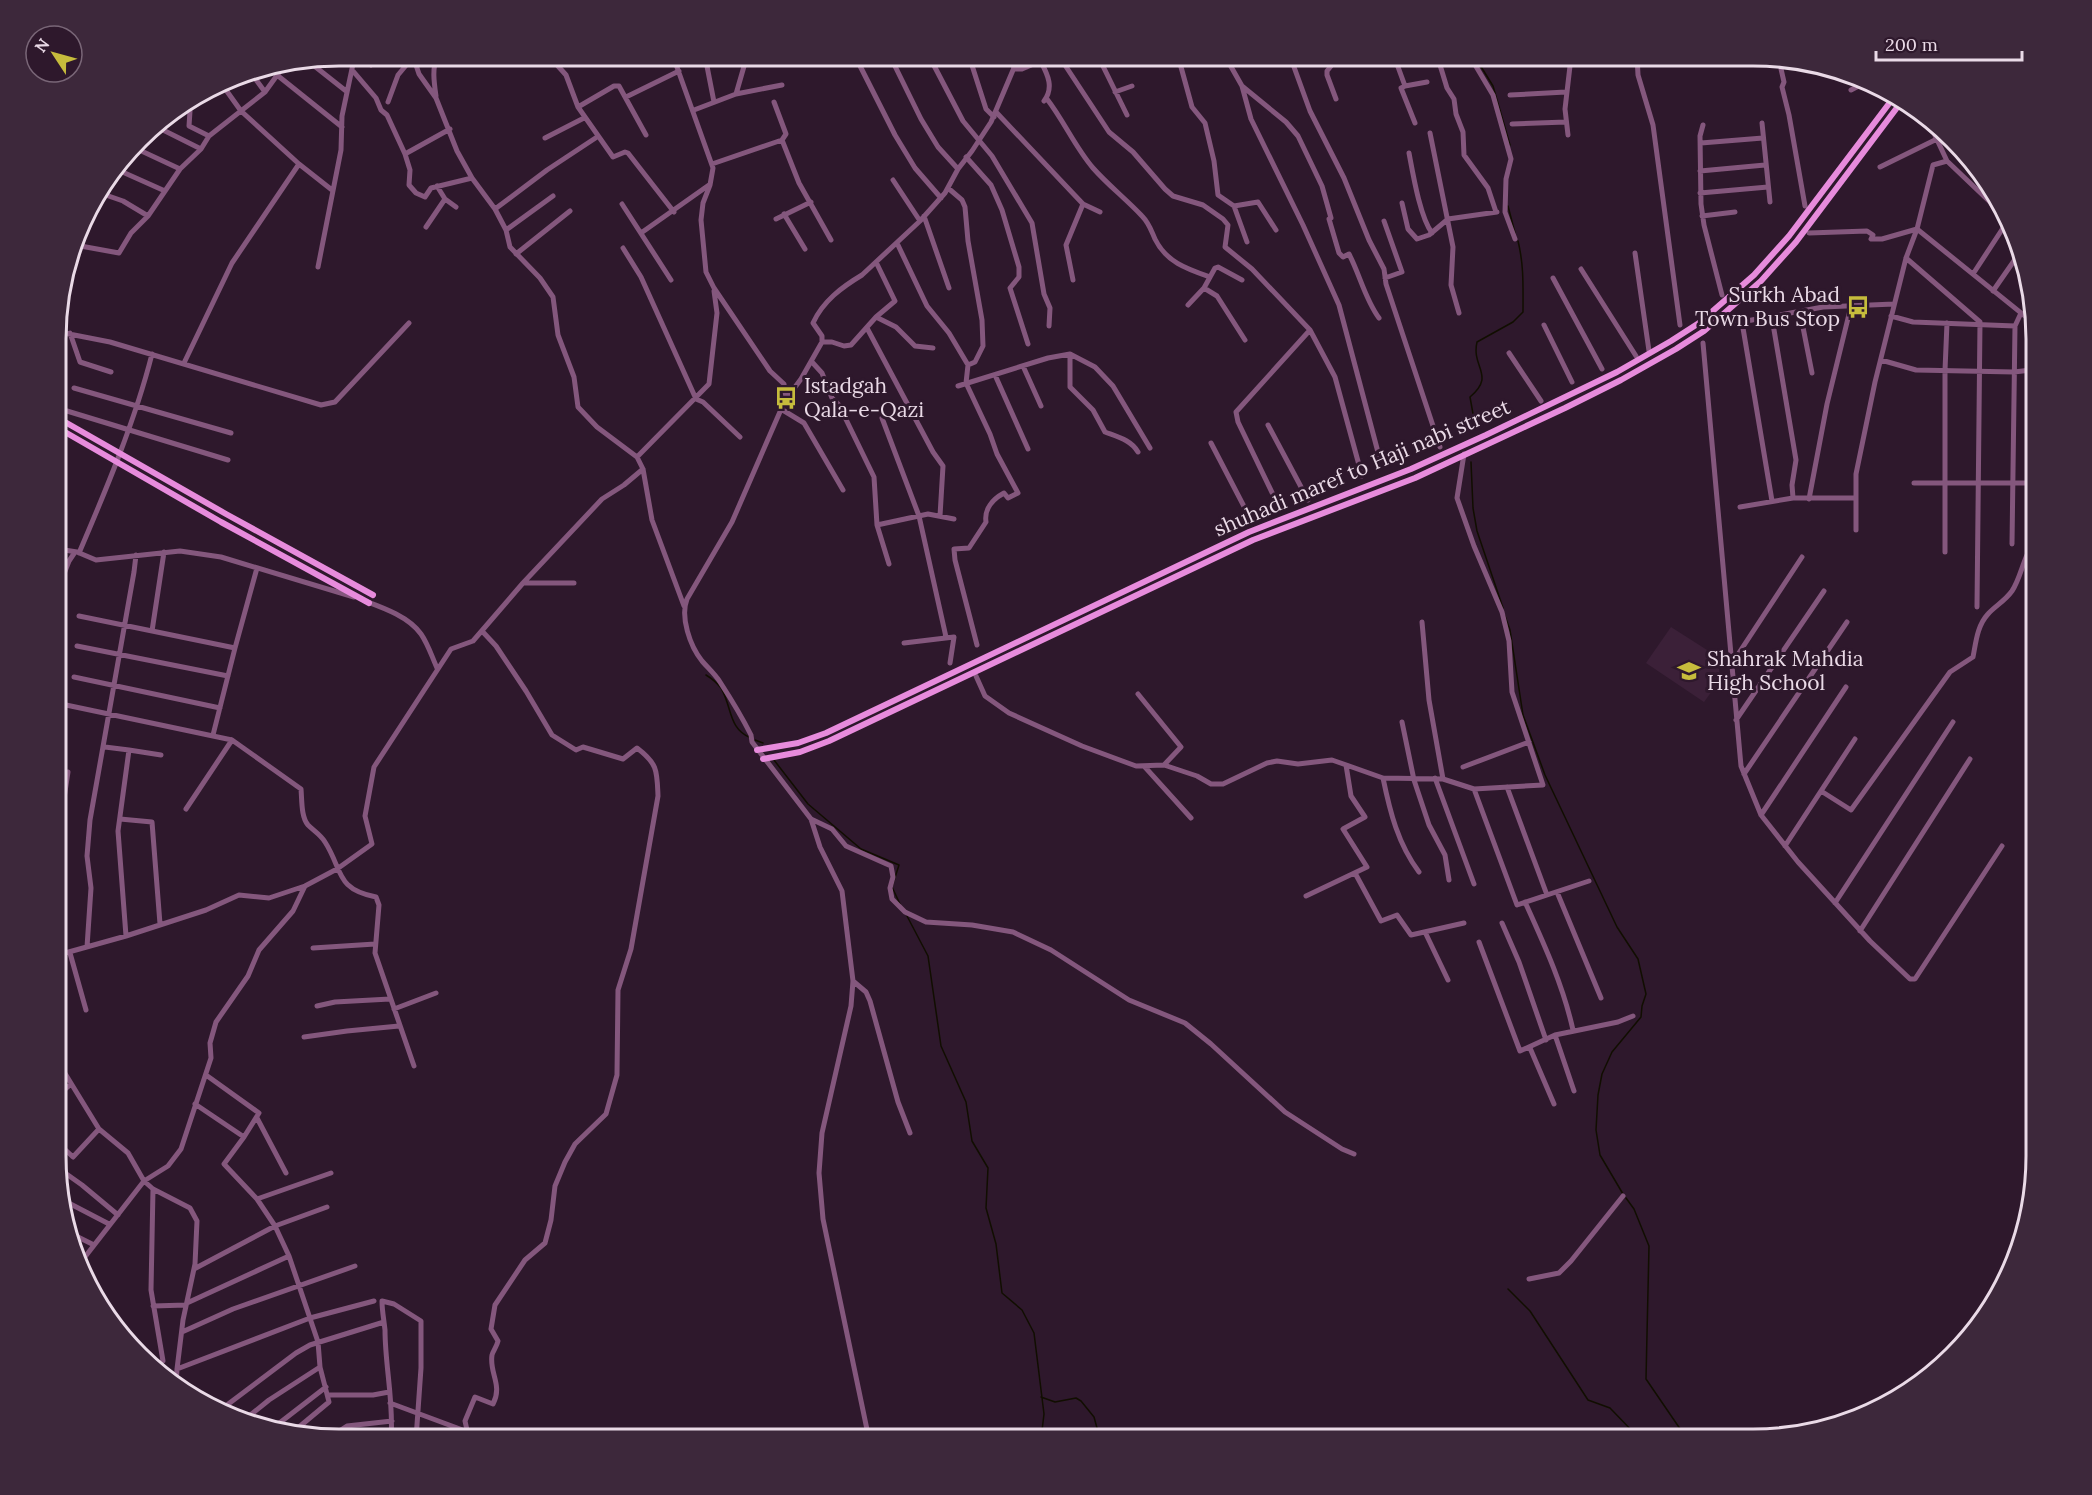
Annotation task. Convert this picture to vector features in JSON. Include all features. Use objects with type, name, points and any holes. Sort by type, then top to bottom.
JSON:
[{"type":"main road","name":"shuhadi maref to Haji nabi street","points":[[757,750],[798,743],[826,733],[1249,532],[1411,469],[1561,400],[1644,357],[1699,323],[1754,274],[1789,236],[1890,103]]},
{"type":"main road","points":[[763,759],[800,752],[830,741],[1253,540],[1415,478],[1621,380],[1704,331],[1761,281],[1796,242],[1897,107]]},
{"type":"main road","points":[[66,423],[374,595]]},
{"type":"main road","points":[[66,433],[369,603]]},
{"type":"street","points":[[318,267],[341,150],[346,91],[353,66]]},
{"type":"street","points":[[388,102],[398,75],[405,66]]},
{"type":"street","points":[[416,66],[419,74],[436,98],[457,151],[506,230],[510,248],[540,278],[553,297],[558,335],[574,377],[578,408],[597,427],[637,457],[643,469],[652,520],[684,606],[686,624],[693,646],[701,660],[719,680],[763,759],[811,819],[820,847],[842,891],[853,981],[851,1006],[822,1133],[819,1173],[823,1219],[867,1429]]},
{"type":"street","points":[[434,66],[433,81],[436,98]]},
{"type":"street","points":[[558,66],[566,75],[578,107],[597,137],[613,157],[628,153],[674,212]]},
{"type":"street","points":[[677,66],[712,164],[710,185],[703,203],[701,220],[706,272],[714,288],[770,371],[784,384],[786,398]]},
{"type":"street","points":[[707,66],[714,102]]},
{"type":"street","points":[[736,94],[745,66]]},
{"type":"street","points":[[860,66],[895,135],[915,168],[941,198]]},
{"type":"street","points":[[895,66],[921,119],[938,147],[958,169]]},
{"type":"street","points":[[934,66],[963,121],[992,156],[1032,223],[1044,294],[1050,308],[1049,326]]},
{"type":"street","points":[[972,66],[986,109],[995,114],[1083,204],[1100,212]]},
{"type":"street","points":[[684,606],[732,522],[786,398],[812,362],[822,342],[822,336],[813,323],[816,315],[828,301],[897,243],[941,198],[966,157],[980,141],[995,114],[1015,66]]},
{"type":"street","points":[[1015,69],[1030,66]]},
{"type":"street","points":[[1043,66],[1050,84],[1045,101],[1056,111],[1092,166],[1151,226],[1156,240],[1166,255],[1188,270],[1210,278]]},
{"type":"street","points":[[1066,66],[1109,132],[1133,152],[1173,196],[1203,205],[1223,219],[1228,225],[1225,247],[1252,269],[1310,330],[1335,377],[1362,476]]},
{"type":"street","points":[[1103,66],[1127,115]]},
{"type":"street","points":[[1181,66],[1192,107],[1205,123],[1214,161],[1218,195],[1234,206],[1247,242]]},
{"type":"street","points":[[1231,66],[1242,86],[1251,119],[1339,305],[1379,456]]},
{"type":"street","points":[[1294,66],[1310,111],[1344,178],[1383,268],[1440,447]]},
{"type":"street","points":[[1331,66],[1327,75],[1336,99]]},
{"type":"street","points":[[1397,66],[1404,86],[1401,88],[1414,123]]},
{"type":"street","points":[[1440,66],[1447,88],[1455,99],[1459,125],[1463,132],[1464,155],[1488,188],[1496,212]]},
{"type":"street","points":[[1476,66],[1493,95],[1511,159],[1506,178],[1505,212],[1515,239]]},
{"type":"street","points":[[1568,135],[1566,92],[1570,66]]},
{"type":"street","points":[[1638,66],[1638,75],[1653,125],[1680,325]]},
{"type":"street","points":[[315,67],[346,91]]},
{"type":"street","points":[[1781,68],[1784,81],[1782,87],[1805,206]]},
{"type":"street","points":[[353,70],[387,115],[405,154],[410,170],[409,185],[416,193],[425,197],[431,188],[472,177]]},
{"type":"street","points":[[626,97],[679,71]]},
{"type":"street","points":[[82,246],[119,253],[180,169],[201,149],[209,136],[265,92],[279,72]]},
{"type":"street","points":[[277,75],[342,127]]},
{"type":"street","points":[[255,79],[265,92]]},
{"type":"street","points":[[1404,86],[1427,82]]},
{"type":"street","points":[[694,110],[736,94],[782,85]]},
{"type":"street","points":[[578,107],[614,86],[621,88],[646,135]]},
{"type":"street","points":[[1115,92],[1132,86]]},
{"type":"street","points":[[1242,86],[1286,122],[1298,136],[1322,186],[1339,253],[1343,257],[1349,254],[1354,262],[1368,300],[1379,318]]},
{"type":"street","points":[[1851,90],[1857,87]]},
{"type":"street","points":[[226,90],[241,111],[299,164],[332,190]]},
{"type":"street","points":[[1510,95],[1566,92]]},
{"type":"street","points":[[712,164],[782,140],[786,134],[774,102]]},
{"type":"street","points":[[189,111],[189,126],[209,136]]},
{"type":"street","points":[[546,138],[584,118]]},
{"type":"street","points":[[1512,124],[1566,122]]},
{"type":"street","points":[[1762,123],[1770,202]]},
{"type":"street","points":[[1703,125],[1700,171],[1702,216],[1722,295]]},
{"type":"street","points":[[405,154],[450,129]]},
{"type":"street","points":[[163,130],[201,149]]},
{"type":"street","points":[[1430,133],[1453,247],[1451,285],[1459,313]]},
{"type":"street","points":[[495,209],[547,170],[597,137]]},
{"type":"street","points":[[1701,143],[1763,138]]},
{"type":"street","points":[[1880,167],[1937,139],[1947,161],[1988,200]]},
{"type":"street","points":[[782,140],[799,183],[831,240]]},
{"type":"street","points":[[141,151],[180,169]]},
{"type":"street","points":[[1409,153],[1427,225],[1432,233]]},
{"type":"street","points":[[966,157],[990,185],[1002,210],[1019,267],[1019,277],[1010,288],[1028,344]]},
{"type":"street","points":[[1856,530],[1856,474],[1891,316],[1933,165],[1947,161]]},
{"type":"street","points":[[184,363],[232,263],[299,164]]},
{"type":"street","points":[[1700,171],[1765,165]]},
{"type":"street","points":[[123,172],[165,191]]},
{"type":"street","points":[[893,180],[922,218],[949,288]]},
{"type":"street","points":[[641,233],[710,185]]},
{"type":"street","points":[[437,186],[445,200],[456,207]]},
{"type":"street","points":[[1700,193],[1768,187]]},
{"type":"street","points":[[948,189],[962,200],[965,207],[968,242],[981,320],[983,346],[975,362],[968,365]]},
{"type":"street","points":[[107,195],[123,201],[148,216]]},
{"type":"street","points":[[506,230],[553,196]]},
{"type":"street","points":[[426,227],[445,200]]},
{"type":"street","points":[[776,219],[811,202]]},
{"type":"street","points":[[1234,206],[1258,202],[1276,230]]},
{"type":"street","points":[[622,204],[671,280]]},
{"type":"street","points":[[1073,280],[1066,245],[1083,204]]},
{"type":"street","points":[[1402,204],[1404,217],[1417,239],[1432,233],[1448,219],[1505,212]]},
{"type":"street","points":[[516,254],[570,211]]},
{"type":"street","points":[[1702,216],[1735,212]]},
{"type":"street","points":[[784,214],[805,249]]},
{"type":"street","points":[[1384,221],[1402,272],[1385,278]]},
{"type":"street","points":[[1809,233],[1867,231],[1873,235],[1871,239],[1882,239],[1917,229]]},
{"type":"street","points":[[1917,229],[2025,316]]},
{"type":"street","points":[[1973,274],[2003,229]]},
{"type":"street","points":[[897,243],[927,306],[949,333],[968,365],[966,383],[997,454],[1018,493],[1008,498],[1004,493],[997,497],[991,503],[986,522],[969,548],[954,549],[976,645]]},
{"type":"street","points":[[623,248],[640,277],[696,399],[703,402],[740,437]]},
{"type":"street","points":[[1635,253],[1649,351]]},
{"type":"street","points":[[1906,258],[1981,324],[1977,607]]},
{"type":"street","points":[[1994,291],[2015,260]]},
{"type":"street","points":[[822,342],[850,345],[876,317],[895,301],[876,262]]},
{"type":"street","points":[[1188,305],[1204,288],[1218,267],[1242,280]]},
{"type":"street","points":[[1581,270],[1636,356]]},
{"type":"street","points":[[1553,278],[1602,369]]},
{"type":"street","points":[[637,457],[710,384],[717,313],[714,288]]},
{"type":"street","points":[[1204,288],[1217,296],[1245,340]]},
{"type":"street","points":[[1730,324],[1823,307],[1894,304]]},
{"type":"street","points":[[1809,499],[1827,404],[1851,306]]},
{"type":"street","points":[[1800,312],[1812,373]]},
{"type":"street","points":[[2012,544],[2015,326],[2021,313]]},
{"type":"street","points":[[1891,316],[1913,322],[2015,326]]},
{"type":"street","points":[[876,317],[896,327],[915,346],[933,348]]},
{"type":"street","points":[[1772,318],[1796,460],[1792,485],[1793,498]]},
{"type":"street","points":[[1742,322],[1772,501]]},
{"type":"street","points":[[1945,552],[1947,322]]},
{"type":"street","points":[[66,333],[184,363],[321,405],[335,402],[409,323]]},
{"type":"street","points":[[1544,325],[1572,382]]},
{"type":"street","points":[[867,328],[933,452],[943,464],[940,516]]},
{"type":"street","points":[[1280,509],[1238,422],[1236,412],[1310,330]]},
{"type":"street","points":[[70,333],[80,362],[111,372]]},
{"type":"street","points":[[1703,344],[1741,766],[1761,815],[1785,846],[1860,931],[1910,979],[1915,979],[2002,846]]},
{"type":"street","points":[[1509,353],[1541,401]]},
{"type":"street","points":[[66,569],[69,561],[77,553],[116,462],[152,354]]},
{"type":"street","points":[[1070,354],[1070,387],[1093,410],[1105,432],[1128,442],[1138,452]]},
{"type":"street","points":[[958,386],[1048,358],[1070,354],[1095,367],[1113,387],[1150,448]]},
{"type":"street","points":[[1881,360],[1916,370],[2026,371]]},
{"type":"street","points":[[812,362],[822,373],[832,398],[839,405],[855,441],[870,466],[874,477],[876,525],[889,564]]},
{"type":"street","points":[[1023,366],[1041,406]]},
{"type":"street","points":[[995,375],[1028,449]]},
{"type":"street","points":[[74,387],[231,433]]},
{"type":"street","points":[[782,409],[804,423],[843,490]]},
{"type":"street","points":[[67,411],[228,460]]},
{"type":"street","points":[[882,418],[919,516],[946,637]]},
{"type":"street","points":[[1268,425],[1308,500]]},
{"type":"street","points":[[1210,443],[1250,518]]},
{"type":"street","points":[[976,676],[985,696],[1010,713],[1082,746],[1136,766],[1164,765],[1197,776],[1211,784],[1223,784],[1267,763],[1277,761],[1298,764],[1332,760],[1383,778],[1414,780],[1443,778],[1474,789],[1543,785],[1512,693],[1509,641],[1502,612],[1474,546],[1457,498],[1464,454]]},
{"type":"street","points":[[66,954],[206,910],[240,895],[269,898],[305,886],[337,869],[372,844],[365,816],[374,767],[437,668],[451,649],[473,641],[482,632],[523,583],[602,499],[643,469]]},
{"type":"street","points":[[1914,483],[2026,483]]},
{"type":"street","points":[[1740,507],[1793,498],[1855,498]]},
{"type":"street","points":[[876,525],[927,514],[954,519]]},
{"type":"street","points":[[66,551],[96,560],[180,551],[221,557],[383,607],[414,626],[422,635],[437,668]]},
{"type":"street","points":[[152,631],[164,552]]},
{"type":"street","points":[[87,947],[91,888],[87,856],[90,820],[105,747],[136,555]]},
{"type":"street","points":[[1731,665],[1802,557]]},
{"type":"street","points":[[1821,791],[1851,810],[1950,672],[1973,657],[1978,628],[1987,614],[2006,599],[2013,590],[2026,558]]},
{"type":"street","points":[[213,735],[257,568]]},
{"type":"street","points":[[523,583],[574,583]]},
{"type":"street","points":[[1736,720],[1824,591]]},
{"type":"street","points":[[79,616],[235,648]]},
{"type":"street","points":[[1422,622],[1429,700],[1443,778]]},
{"type":"street","points":[[1744,774],[1846,622]]},
{"type":"street","points":[[467,1429],[465,1421],[475,1397],[493,1404],[496,1398],[498,1385],[492,1356],[498,1341],[491,1329],[495,1305],[525,1260],[545,1243],[551,1220],[555,1186],[565,1162],[575,1144],[606,1114],[617,1075],[618,990],[632,949],[658,796],[657,770],[647,756],[637,748],[623,759],[582,747],[576,750],[552,735],[496,646],[482,632]]},
{"type":"street","points":[[904,643],[954,637],[950,663]]},
{"type":"street","points":[[77,646],[228,676]]},
{"type":"street","points":[[74,677],[220,708]]},
{"type":"street","points":[[1761,815],[1846,687]]},
{"type":"street","points":[[1138,694],[1181,747],[1164,765]]},
{"type":"street","points":[[66,705],[232,740],[301,789],[306,824],[325,841],[345,882],[360,894],[376,897],[379,905],[375,953],[414,1066]]},
{"type":"street","points":[[1402,722],[1414,780],[1429,825],[1445,855],[1449,880]]},
{"type":"street","points":[[1835,903],[1953,722]]},
{"type":"street","points":[[1785,846],[1855,739]]},
{"type":"street","points":[[186,809],[232,740]]},
{"type":"street","points":[[1463,767],[1529,742]]},
{"type":"street","points":[[105,747],[161,755]]},
{"type":"street","points":[[126,936],[118,831],[129,750]]},
{"type":"street","points":[[1860,931],[1970,759]]},
{"type":"street","points":[[1306,896],[1367,867],[1343,829],[1365,817],[1351,796],[1346,765]]},
{"type":"street","points":[[1144,766],[1191,818]]},
{"type":"street","points":[[66,785],[68,772]]},
{"type":"street","points":[[1383,778],[1392,817],[1404,848],[1419,872]]},
{"type":"street","points":[[1435,778],[1474,884]]},
{"type":"street","points":[[1507,787],[1547,895]]},
{"type":"street","points":[[1474,789],[1516,905],[1589,881]]},
{"type":"street","points":[[120,819],[152,822],[160,924]]},
{"type":"street","points":[[811,819],[832,830],[846,846],[891,866],[892,899],[905,912],[926,922],[972,925],[1013,932],[1051,950],[1129,1000],[1185,1023],[1285,1112],[1342,1149],[1354,1154]]},
{"type":"street","points":[[1355,873],[1381,921],[1397,915],[1411,935],[1464,922]]},
{"type":"street","points":[[85,1257],[144,1181],[168,1166],[181,1149],[211,1058],[210,1043],[216,1022],[248,976],[259,950],[293,911],[305,886]]},
{"type":"street","points":[[1557,892],[1601,998]]},
{"type":"street","points":[[1525,902],[1553,964],[1568,1006],[1573,1030]]},
{"type":"street","points":[[1502,923],[1519,962],[1546,1040]]},
{"type":"street","points":[[1425,932],[1448,980]]},
{"type":"street","points":[[1479,942],[1520,1051],[1555,1035],[1618,1022],[1634,1016]]},
{"type":"street","points":[[313,948],[375,944]]},
{"type":"street","points":[[70,953],[86,1010]]},
{"type":"street","points":[[853,981],[866,992],[870,1001],[898,1102],[910,1133]]},
{"type":"street","points":[[394,1009],[436,993]]},
{"type":"street","points":[[317,1006],[335,1002],[390,999]]},
{"type":"street","points":[[304,1037],[346,1030],[399,1026]]},
{"type":"street","points":[[1555,1035],[1574,1091]]},
{"type":"street","points":[[1530,1048],[1554,1104]]},
{"type":"street","points":[[66,1076],[99,1129],[128,1153],[144,1181],[153,1189],[190,1208],[197,1221],[194,1269],[177,1376]]},
{"type":"street","points":[[206,1076],[259,1113],[224,1164],[256,1198],[275,1226],[300,1285],[318,1342],[320,1367],[329,1402],[299,1426]]},
{"type":"street","points":[[66,1088],[71,1084]]},
{"type":"street","points":[[195,1104],[244,1137]]},
{"type":"street","points":[[257,1118],[286,1173]]},
{"type":"street","points":[[66,1150],[73,1157],[99,1129]]},
{"type":"street","points":[[256,1198],[332,1173]]},
{"type":"street","points":[[67,1174],[118,1215]]},
{"type":"street","points":[[153,1189],[151,1290],[163,1361],[160,1362]]},
{"type":"street","points":[[1529,1279],[1558,1273],[1623,1196]]},
{"type":"street","points":[[70,1204],[109,1224]]},
{"type":"street","points":[[194,1269],[275,1226],[327,1207]]},
{"type":"street","points":[[78,1237],[94,1245]]},
{"type":"street","points":[[153,1306],[187,1304],[289,1256]]},
{"type":"street","points":[[182,1332],[233,1309],[355,1266]]},
{"type":"street","points":[[177,1369],[310,1318],[374,1301]]},
{"type":"street","points":[[392,1429],[382,1301],[394,1304],[421,1321],[421,1368],[416,1429]]},
{"type":"street","points":[[227,1405],[296,1353],[318,1342],[384,1322]]},
{"type":"street","points":[[251,1415],[320,1367]]},
{"type":"street","points":[[280,1423],[326,1388]]},
{"type":"street","points":[[328,1395],[373,1395],[389,1392]]},
{"type":"street","points":[[390,1403],[460,1429]]},
{"type":"street","points":[[342,1429],[347,1426],[392,1421]]},
{"type":"shaded area","name":"Shahrak Mahdia High School","points":[[1671,627],[1718,657],[1720,680],[1704,702],[1646,663]]},
{"type":"waterway","points":[[1481,66],[1493,86],[1510,145]]},
{"type":"waterway","points":[[1508,206],[1515,233]]},
{"type":"waterway","points":[[1475,425],[1470,397],[1478,389],[1482,377],[1477,358],[1477,342],[1513,322],[1523,312],[1522,267],[1518,241]]},
{"type":"waterway","points":[[1471,462],[1473,508],[1477,531],[1503,608]]},
{"type":"waterway","points":[[1505,616],[1510,630],[1523,715],[1545,775],[1617,927],[1638,959],[1646,994],[1641,1017],[1612,1052],[1602,1074],[1598,1095],[1596,1130],[1600,1155],[1623,1194]]},
{"type":"waterway","points":[[706,675],[721,688],[738,729],[751,738]]},
{"type":"waterway","points":[[755,740],[763,743]]},
{"type":"waterway","points":[[774,760],[808,804],[861,849],[899,865],[892,887],[900,904]]},
{"type":"waterway","points":[[907,916],[928,956],[941,1046],[966,1102],[972,1141],[988,1168],[986,1208],[996,1244],[1002,1293],[1022,1310],[1034,1333],[1044,1414],[1042,1429]]},
{"type":"waterway","points":[[1626,1198],[1634,1209],[1649,1246],[1646,1379],[1680,1429]]},
{"type":"waterway","points":[[1508,1289],[1530,1311],[1588,1400],[1610,1408],[1630,1429]]},
{"type":"waterway","points":[[1041,1397],[1055,1402],[1076,1398],[1094,1417],[1097,1429]]},
{"type":"place","name":"Surkh Abad Town Bus Stop","points":[[1858,307]]},
{"type":"place","name":"Istadgah Qala-e-Qazi","points":[[786,398]]},
{"type":"place","name":"Shahrak Mahdia High School","points":[[1689,671]]}]
